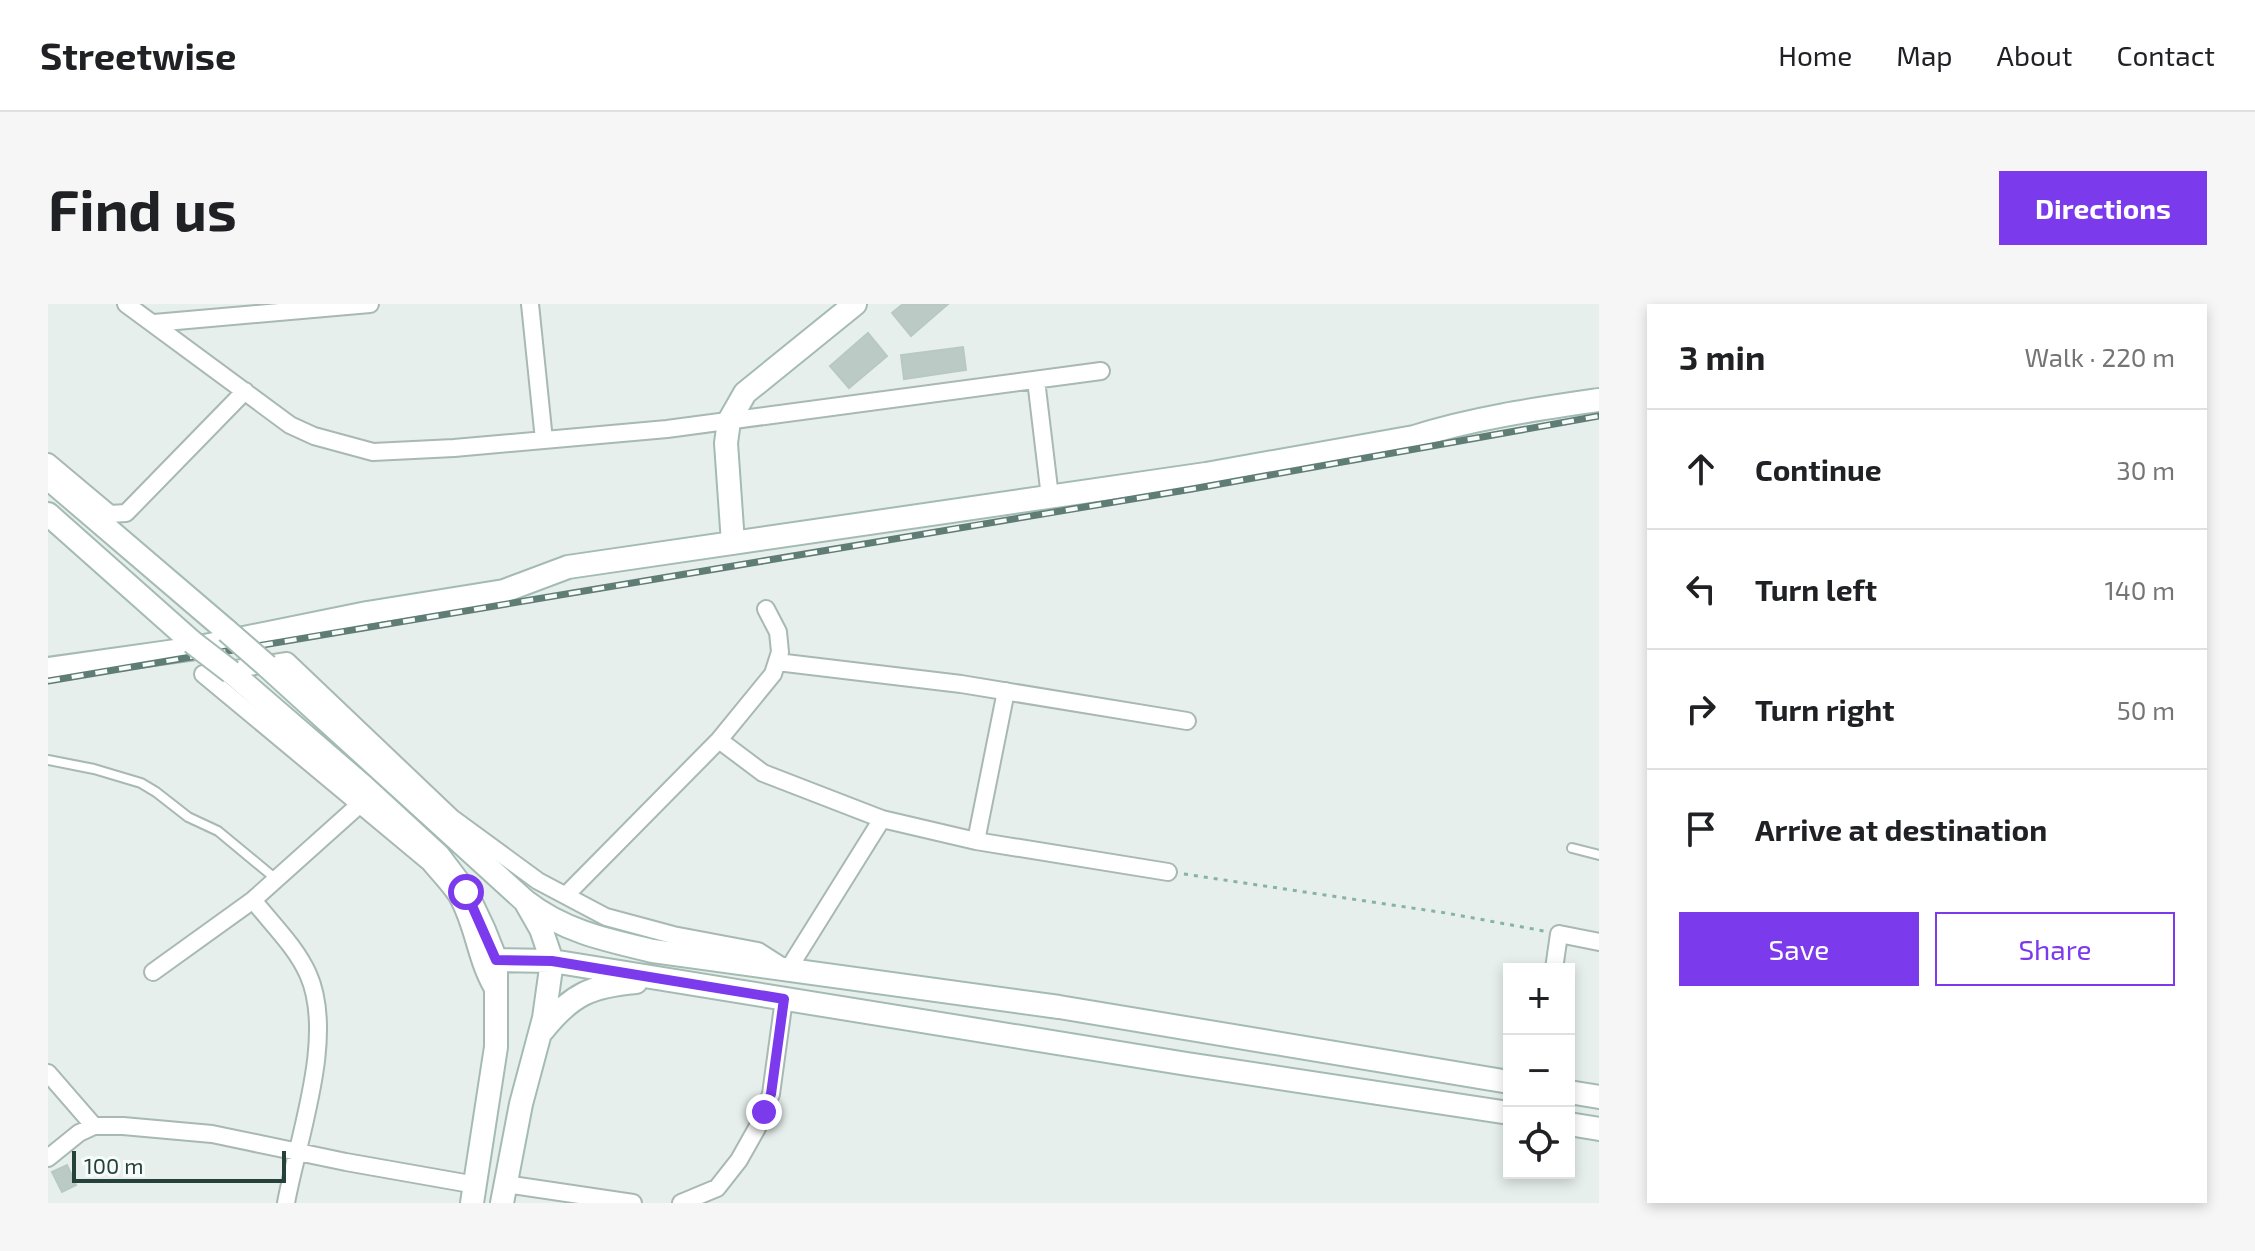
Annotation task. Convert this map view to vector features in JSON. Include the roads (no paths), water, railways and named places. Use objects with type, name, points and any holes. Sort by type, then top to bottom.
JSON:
[{"type":"main road","points":[[733,543],[726,443],[729,421],[745,393],[855,304]]},
{"type":"main road","points":[[48,669],[190,649],[367,613],[504,591],[568,567],[1221,472],[1599,400]]},
{"type":"main road","points":[[48,478],[267,666],[525,901],[562,926],[653,951],[1059,1007],[1503,1081]]},
{"type":"main road","points":[[48,514],[192,642],[363,786],[438,855],[466,892],[496,960],[498,997],[496,1047],[474,1194]]},
{"type":"main road","points":[[504,1194],[521,1104],[540,1034],[552,961],[541,929],[525,901]]},
{"type":"main road","points":[[496,960],[552,961],[1503,1112]]},
{"type":"main road","points":[[784,999],[787,968]]},
{"type":"main road","points":[[540,1034],[557,1012],[575,996],[601,987],[666,980]]},
{"type":"main road","points":[[1575,1093],[1599,1097]]},
{"type":"main road","points":[[1575,1125],[1599,1129]]},
{"type":"street","points":[[126,304],[302,431],[373,452],[544,440],[729,421],[1101,371]]},
{"type":"street","points":[[154,323],[370,304]]},
{"type":"street","points":[[530,304],[544,440]]},
{"type":"street","points":[[1036,380],[1050,497]]},
{"type":"street","points":[[48,462],[110,514],[126,513],[245,391]]},
{"type":"street","points":[[566,895],[719,740],[773,674],[780,652],[778,632],[766,609]]},
{"type":"street","points":[[498,997],[483,974],[471,930],[456,895],[429,862],[203,674],[287,661],[452,818],[538,881],[606,917],[673,935],[758,951],[787,968],[882,819]]},
{"type":"street","points":[[777,662],[1006,691],[1187,721]]},
{"type":"street","points":[[976,841],[1006,691]]},
{"type":"street","points":[[719,740],[763,773],[882,819],[976,841],[1168,872]]},
{"type":"street","points":[[153,972],[253,900],[359,805]]},
{"type":"street","points":[[253,900],[300,959],[317,1002],[319,1043],[286,1203]]},
{"type":"street","points":[[1555,963],[1559,934],[1599,942]]},
{"type":"street","points":[[681,1203],[717,1188],[739,1160],[757,1128],[771,1094],[784,999]]},
{"type":"street","points":[[48,1073],[94,1126]]},
{"type":"street","points":[[48,1158],[79,1133],[94,1126],[123,1126],[212,1134],[474,1194]]},
{"type":"street","points":[[504,1194],[633,1203]]},
{"type":"lane","points":[[48,760],[141,783],[188,817],[218,831],[276,879]]},
{"type":"lane","points":[[1572,848],[1599,855]]},
{"type":"railway","points":[[48,681],[1192,489],[1599,416]]}]
